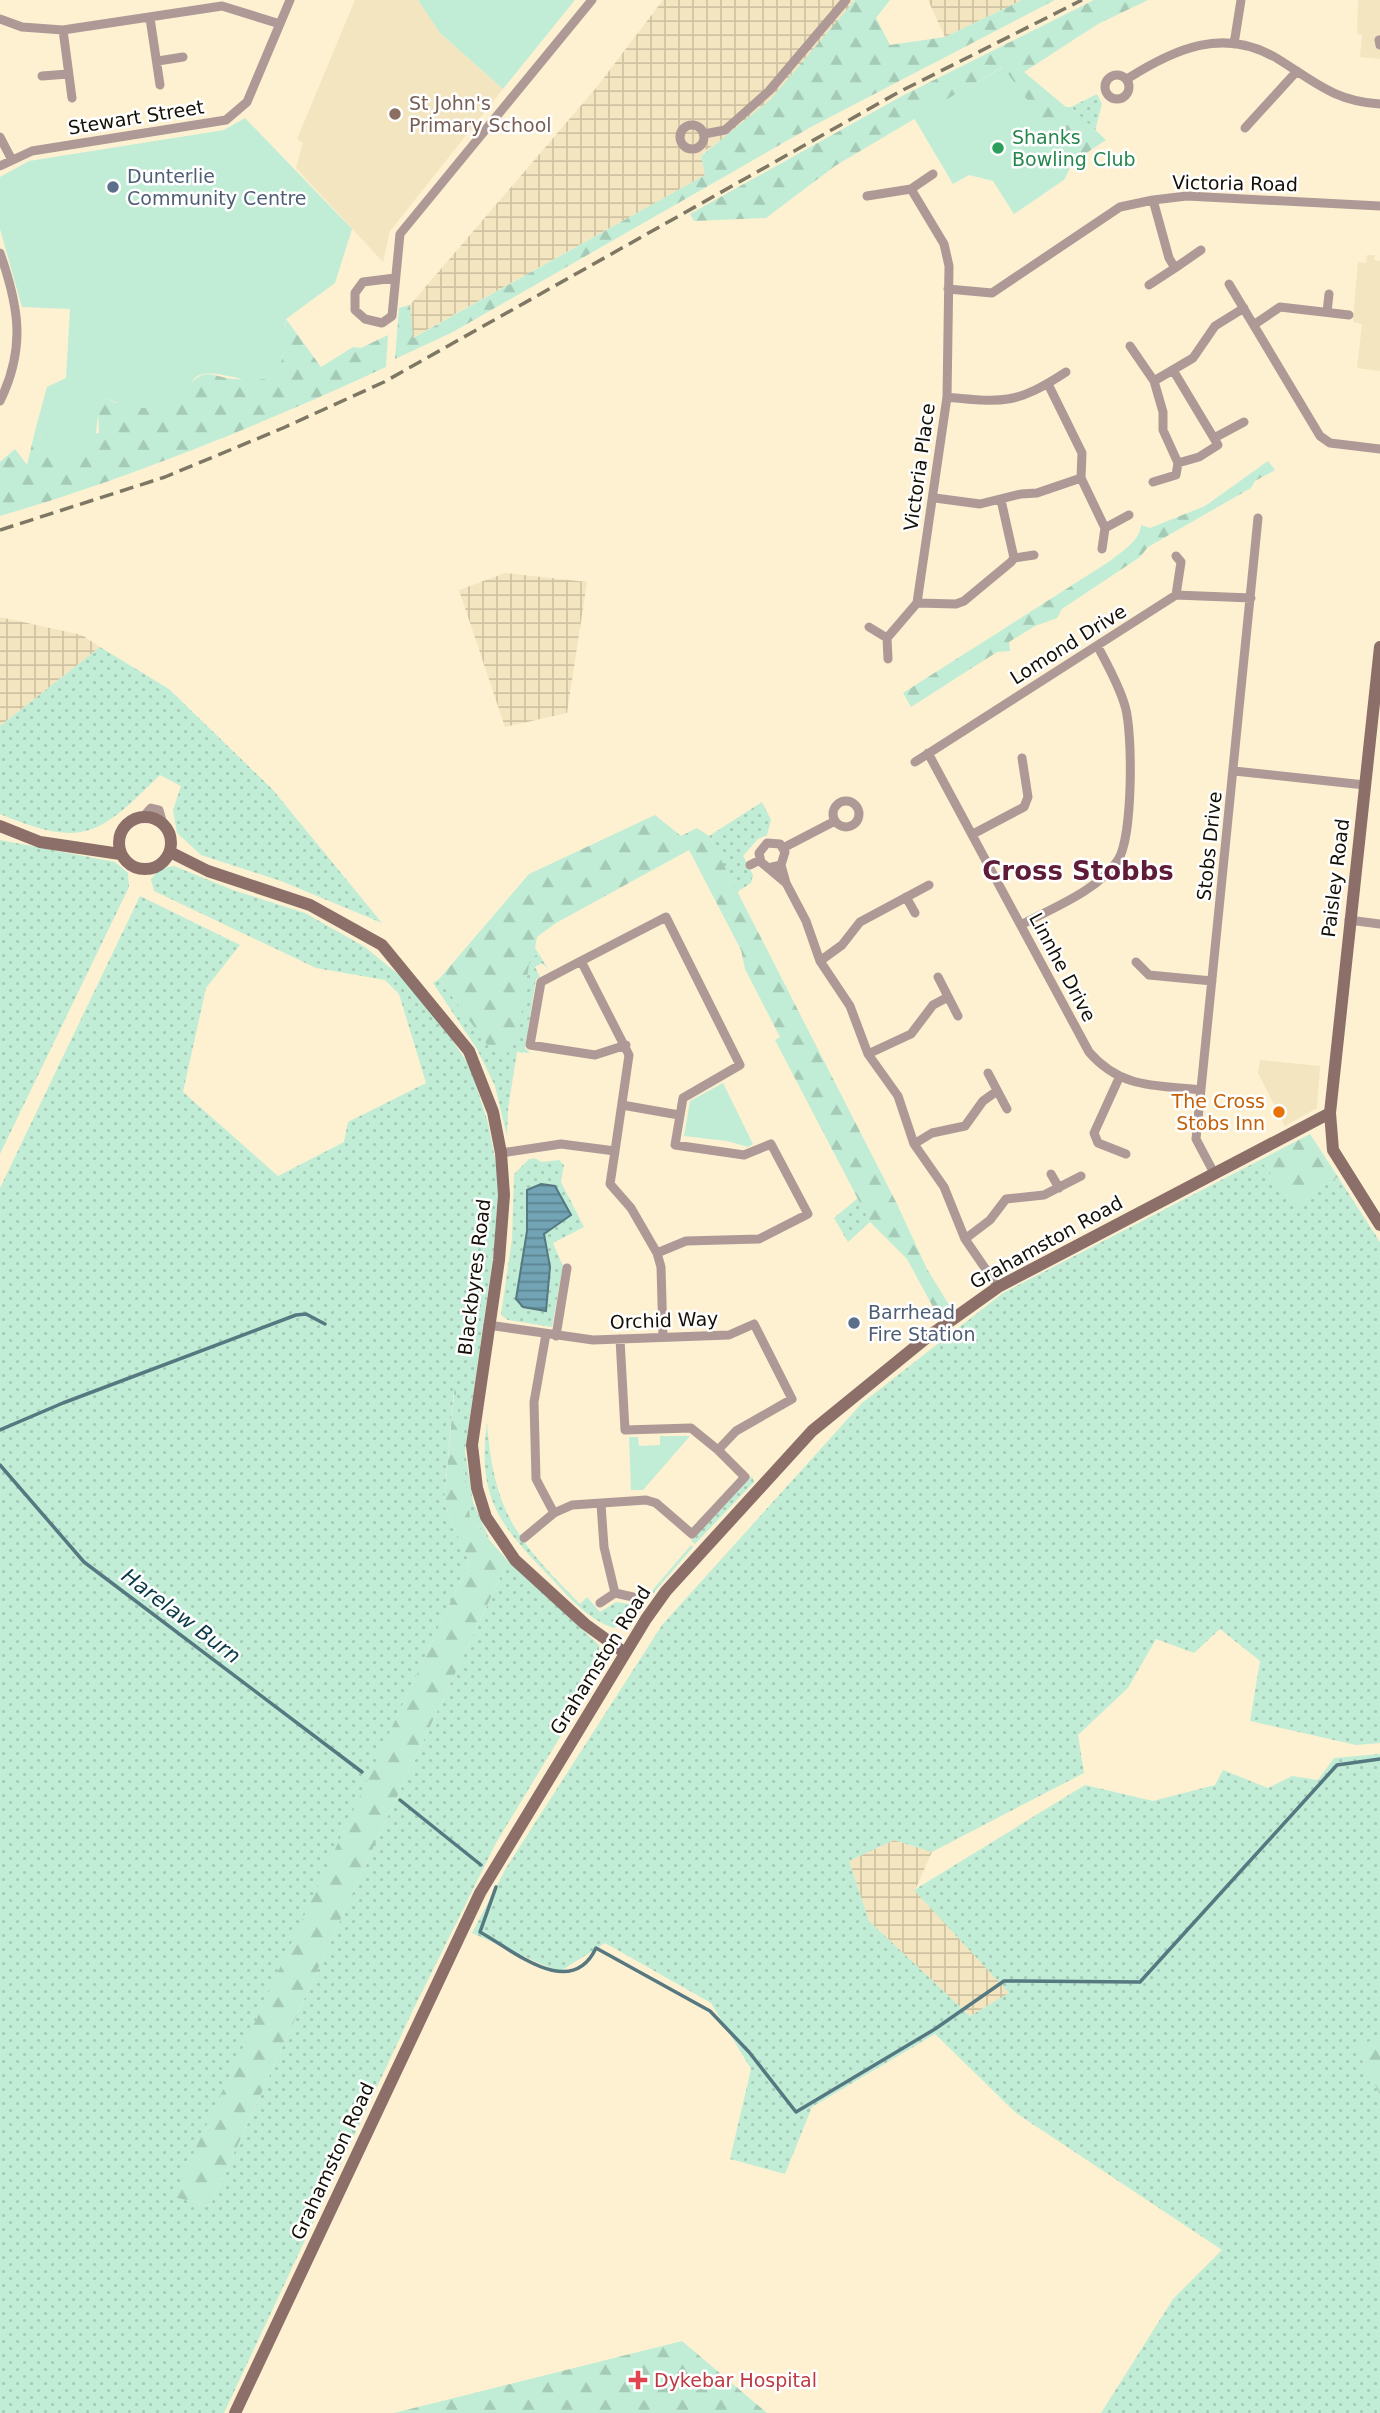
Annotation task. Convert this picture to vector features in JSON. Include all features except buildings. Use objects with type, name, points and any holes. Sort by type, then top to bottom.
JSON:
[{"type":"main road","name":"Paisley Road","points":[[1380,647],[1330,1113],[1333,1150],[1380,1226]]},
{"type":"main road","points":[[143,817],[163,824],[170,835],[170,852],[166,860],[150,870],[132,867],[120,854],[118,846],[122,829],[135,818],[143,817]]},
{"type":"main road","points":[[0,826],[40,842],[120,854]]},
{"type":"main road","name":"Blackbyres Road","points":[[170,852],[208,872],[310,905],[382,945],[469,1051],[493,1112],[501,1153],[503,1222],[472,1445],[477,1488],[486,1517],[515,1560],[585,1624],[625,1653]]},
{"type":"main road","name":"Grahamston Road","points":[[235,2413],[480,1892],[625,1653],[666,1591],[812,1431],[925,1339],[998,1287],[1330,1113]]},
{"type":"street","name":"Stewart Street","points":[[0,166],[32,151],[226,120],[247,103],[290,0]]},
{"type":"street","points":[[395,278],[363,282],[355,293],[355,310],[365,319],[382,323],[392,316],[400,234],[592,0]]},
{"type":"street","points":[[704,134],[725,130],[769,91],[846,0]]},
{"type":"street","points":[[1234,44],[1241,0]]},
{"type":"street","points":[[0,19],[22,27],[63,30],[222,6],[280,24]]},
{"type":"street","points":[[150,18],[160,85]]},
{"type":"street","points":[[63,30],[72,97]]},
{"type":"street","points":[[1127,79],[1158,59],[1194,44],[1234,44],[1274,57],[1339,97],[1380,104]]},
{"type":"street","points":[[158,61],[183,57]]},
{"type":"street","points":[[1245,128],[1297,71]]},
{"type":"street","points":[[42,76],[68,74]]},
{"type":"street","points":[[0,137],[12,160]]},
{"type":"street","points":[[867,196],[911,189],[933,174]]},
{"type":"street","name":"Victoria Place","points":[[911,189],[944,244],[949,266],[947,397],[917,603]]},
{"type":"street","name":"Victoria Road","points":[[948,289],[992,293],[1120,207],[1153,200],[1187,196],[1380,206]]},
{"type":"street","points":[[1153,200],[1174,268]]},
{"type":"street","points":[[1149,285],[1201,250]]},
{"type":"street","points":[[0,253],[17,307],[16,355],[10,380],[0,401]]},
{"type":"street","points":[[1229,284],[1320,436],[1330,443],[1380,449]]},
{"type":"street","points":[[1327,312],[1329,294]]},
{"type":"street","points":[[1255,324],[1280,307],[1349,315]]},
{"type":"street","points":[[1154,381],[1193,358],[1215,326],[1244,308]]},
{"type":"street","points":[[1130,346],[1154,381],[1163,412],[1163,430],[1178,463],[1176,475],[1153,482]]},
{"type":"street","points":[[1173,370],[1218,445],[1199,457],[1178,463]]},
{"type":"street","points":[[947,397],[1011,401],[1048,384],[1066,372]]},
{"type":"street","points":[[1048,384],[1082,453],[1081,478],[1105,528],[1102,549]]},
{"type":"street","points":[[1214,438],[1244,422]]},
{"type":"street","points":[[934,498],[980,504],[1037,493],[1081,478]]},
{"type":"street","points":[[1001,500],[1014,558]]},
{"type":"street","points":[[1105,528],[1129,516]]},
{"type":"street","name":"Stobs Drive","points":[[1214,1173],[1196,1139],[1258,518]]},
{"type":"street","points":[[888,659],[887,638],[917,603],[956,604],[964,601],[1014,558],[1034,555]]},
{"type":"street","points":[[1176,556],[1181,562],[1176,595],[1251,598]]},
{"type":"street","name":"Lomond Drive","points":[[915,762],[1176,595]]},
{"type":"street","points":[[869,627],[887,638]]},
{"type":"street","points":[[1021,925],[1101,879],[1125,847],[1128,828],[1128,718],[1114,678],[1098,647]]},
{"type":"street","name":"Linnhe Drive","points":[[928,753],[1089,1052],[1119,1078],[1133,1083],[1201,1090]]},
{"type":"street","points":[[973,834],[1024,807],[1028,797],[1022,758]]},
{"type":"street","points":[[1234,771],[1366,785]]},
{"type":"street","points":[[783,848],[835,821]]},
{"type":"street","points":[[786,883],[760,860],[760,849],[767,843],[776,842],[783,848],[785,856],[781,864],[786,883],[806,921],[820,961],[850,1006],[867,1054],[898,1096],[914,1144],[944,1187],[965,1239],[998,1287]]},
{"type":"street","points":[[750,865],[760,860]]},
{"type":"street","points":[[768,868],[781,864]]},
{"type":"street","points":[[820,961],[842,945],[860,922],[929,885]]},
{"type":"street","points":[[906,897],[915,913]]},
{"type":"street","points":[[626,1045],[594,1055],[530,1045],[541,982],[666,917],[740,1065],[683,1098],[676,1144],[744,1155],[771,1144],[808,1214],[759,1239],[686,1241],[657,1253]]},
{"type":"street","points":[[1349,920],[1380,924]]},
{"type":"street","points":[[581,961],[626,1045],[629,1058],[610,1184],[631,1208],[657,1253],[661,1267],[663,1337]]},
{"type":"street","points":[[1136,962],[1149,975],[1212,981]]},
{"type":"street","points":[[938,978],[958,1016]]},
{"type":"street","points":[[867,1054],[911,1034],[933,1005],[948,997]]},
{"type":"street","points":[[988,1073],[1007,1109]]},
{"type":"street","points":[[1119,1078],[1094,1133],[1098,1143],[1126,1154]]},
{"type":"street","points":[[914,1144],[932,1133],[965,1126],[983,1101],[998,1091]]},
{"type":"street","points":[[622,1105],[679,1115]]},
{"type":"street","points":[[501,1153],[561,1143],[615,1151]]},
{"type":"street","points":[[1051,1174],[1059,1188]]},
{"type":"street","points":[[965,1239],[990,1220],[1006,1199],[1037,1196],[1081,1176]]},
{"type":"street","points":[[554,1513],[536,1479],[534,1421],[567,1268]]},
{"type":"street","name":"Orchid Way","points":[[488,1325],[551,1335],[620,1339],[729,1335],[754,1324],[792,1399],[736,1431],[718,1450]]},
{"type":"street","points":[[524,1538],[554,1513],[572,1505],[646,1500],[656,1503],[692,1534],[745,1477],[718,1450],[691,1429],[625,1430],[620,1339]]},
{"type":"street","points":[[601,1504],[604,1547],[615,1593]]},
{"type":"street","points":[[600,1603],[615,1593],[633,1597]]},
{"type":"shaded area","name":"St John's Primary School","points":[[355,0],[418,0],[440,33],[503,89],[390,231],[383,262],[296,168],[303,143],[297,139]]},
{"type":"shaded area","points":[[663,0],[855,0],[770,100],[705,151],[701,156],[705,175],[412,338],[410,305],[596,88]]},
{"type":"shaded area","points":[[928,0],[1022,0],[945,37]]},
{"type":"shaded area","points":[[1358,0],[1380,0],[1380,59],[1360,57],[1362,35],[1357,34]]},
{"type":"shaded area","points":[[1367,255],[1375,255],[1374,260],[1380,261],[1380,371],[1357,368],[1362,324],[1353,322],[1358,262],[1366,263]]},
{"type":"shaded area","points":[[505,573],[587,582],[567,713],[505,727],[459,590]]},
{"type":"shaded area","points":[[0,617],[82,635],[100,647],[0,726]]},
{"type":"shaded area","points":[[1260,1060],[1320,1066],[1317,1108],[1285,1126],[1258,1073]]},
{"type":"shaded area","points":[[894,1840],[932,1852],[915,1890],[1010,1993],[970,2016],[869,1921],[849,1861]]},
{"type":"green space","points":[[418,0],[575,0],[503,89],[440,33]]},
{"type":"green space","points":[[855,0],[890,0],[876,18],[890,45],[945,37],[1022,0],[1055,0],[811,127],[453,332],[395,359],[399,308],[410,305],[413,338],[705,175],[701,156],[770,100]]},
{"type":"green space","points":[[1094,0],[1148,0],[1098,24],[1024,72],[1066,107],[1071,107],[1106,140],[1073,162],[1002,67],[835,166],[766,218],[694,221],[690,214],[902,96]]},
{"type":"green space","name":"Shanks Bowling Club","points":[[1003,67],[1073,162],[1064,180],[1014,214],[993,181],[969,175],[953,184],[914,118]]},
{"type":"green space","points":[[1097,94],[1102,104],[1095,131],[1071,107]]},
{"type":"green space","points":[[245,118],[352,229],[335,283],[286,319],[282,360],[276,371],[268,377],[251,380],[213,374],[200,375],[176,399],[156,407],[136,407],[105,398],[93,442],[87,448],[59,455],[43,443],[36,427],[47,387],[66,378],[70,309],[22,307],[0,229],[0,177],[29,161],[224,130]]},
{"type":"green space","points":[[286,319],[321,367],[353,347],[361,348],[388,335],[386,367],[196,449],[0,516],[0,462],[15,449],[27,465],[36,427],[43,443],[99,433],[98,410],[105,398],[116,403],[185,391],[199,376],[205,374],[234,379],[253,376],[283,358]]},
{"type":"green space","points":[[1268,461],[1275,470],[1255,481],[1251,488],[1148,547],[1140,557],[1062,609],[1057,618],[1035,626],[1009,642],[1010,651],[997,652],[911,707],[903,693],[1110,561],[1134,541],[1141,525],[1150,528],[1205,506]]},
{"type":"green space","points":[[100,647],[169,689],[273,790],[382,923],[281,881],[201,855],[177,833],[173,810],[181,786],[160,775],[121,811],[105,823],[89,830],[71,833],[52,831],[0,814],[0,726]]},
{"type":"green space","points":[[762,802],[771,820],[767,835],[758,839],[743,856],[753,875],[751,883],[737,892],[709,836]]},
{"type":"green space","points":[[655,815],[681,836],[697,828],[709,836],[897,1204],[927,1269],[951,1308],[939,1318],[907,1259],[870,1222],[775,1040],[780,1037],[745,969],[741,950],[689,850],[556,923],[537,937],[535,948],[539,954],[530,958],[519,1030],[505,1057],[491,1050],[439,979],[529,874]]},
{"type":"green space","points":[[0,840],[115,862],[128,873],[129,887],[0,1154]]},
{"type":"green space","points":[[174,866],[233,890],[305,913],[365,947],[405,980],[443,1026],[470,1067],[488,1123],[499,1179],[494,1250],[465,1451],[473,1502],[490,1540],[470,1518],[454,1389],[444,1503],[469,1562],[174,2197],[210,2206],[379,1835],[508,1561],[599,1645],[600,1671],[496,1843],[414,2008],[224,2413],[0,2413],[0,1188],[140,896],[240,945],[206,988],[183,1092],[278,1176],[344,1142],[348,1122],[426,1083],[399,994],[385,980],[316,968],[154,891],[151,880],[158,869]]},
{"type":"green space","points":[[539,954],[548,969],[542,963],[535,967],[540,977],[536,979],[525,1048],[530,1053],[517,1052],[508,1109],[507,1136],[495,1086],[477,1049],[433,983],[439,979],[463,1011],[524,991],[530,957]]},
{"type":"green space","points":[[723,1083],[753,1144],[748,1147],[727,1141],[684,1136],[690,1101]]},
{"type":"green space","points":[[1310,1134],[1338,1177],[1296,1205],[1260,1160]]},
{"type":"green space","points":[[534,1158],[542,1162],[559,1160],[564,1165],[561,1182],[584,1227],[553,1243],[563,1266],[552,1327],[508,1320],[501,1315],[512,1239],[514,1174],[528,1160]]},
{"type":"green space","points":[[1260,1160],[1296,1204],[1338,1177],[1380,1242],[1380,1743],[1356,1745],[1250,1721],[1260,1661],[1220,1629],[1194,1653],[1156,1639],[1128,1688],[1078,1735],[1084,1773],[932,1852],[894,1840],[849,1861],[869,1921],[970,2016],[1009,1993],[914,1890],[1085,1785],[1153,1801],[1215,1785],[1223,1770],[1268,1788],[1292,1776],[1318,1780],[1334,1758],[1380,1754],[1380,2413],[1101,2413],[1173,2299],[1222,2250],[1016,2113],[935,2034],[812,2107],[785,2174],[730,2159],[751,2069],[711,2003],[605,1943],[559,1972],[472,1933],[506,1868],[662,1625],[862,1403],[1003,1293]]},
{"type":"green space","points":[[858,1198],[870,1222],[848,1242],[834,1218]]},
{"type":"green space","points":[[455,1383],[470,1518],[508,1561],[379,1835],[210,2206],[173,2197],[469,1562],[444,1503]]},
{"type":"green space","points":[[487,1423],[496,1481],[513,1524],[540,1562],[580,1604],[587,1597],[600,1612],[616,1602],[635,1605],[637,1598],[644,1600],[691,1545],[693,1547],[626,1625],[613,1628],[581,1609],[508,1529],[490,1494],[485,1450]]},
{"type":"green space","points":[[660,1436],[690,1436],[643,1490],[631,1490],[629,1437],[638,1437],[639,1446],[660,1445]]},
{"type":"green space","points":[[752,1476],[754,1482],[695,1544],[691,1541]]},
{"type":"green space","points":[[1380,2035],[1380,2094],[1356,2049]]},
{"type":"green space","name":"Dykebar Hospital","points":[[682,2341],[767,2413],[394,2413]]},
{"type":"water","points":[[541,1184],[555,1186],[571,1215],[544,1234],[550,1267],[546,1311],[523,1307],[516,1299],[527,1231],[527,1190]]},
{"type":"waterway","points":[[0,1430],[63,1403],[296,1315],[306,1314],[325,1324]]},
{"type":"waterway","name":"Harelaw Burn","points":[[0,1465],[84,1562],[362,1772]]},
{"type":"waterway","points":[[496,1887],[480,1932],[525,1959],[557,1971],[572,1971],[585,1963],[596,1948],[710,2011],[749,2052],[796,2112],[935,2029],[1004,1981],[1140,1982],[1337,1765],[1380,1759]]},
{"type":"waterway","points":[[400,1800],[481,1865]]},
{"type":"railway","points":[[0,530],[165,477],[384,382],[899,92],[1082,0]]},
{"type":"place","name":"St John's Primary School","points":[[395,114]]},
{"type":"place","name":"Shanks Bowling Club","points":[[998,148]]},
{"type":"place","name":"Dunterlie Community Centre","points":[[113,187]]},
{"type":"place","name":"The Cross Stobs Inn","points":[[1279,1112]]},
{"type":"place","name":"Barrhead Fire Station","points":[[854,1323]]},
{"type":"place","name":"Dykebar Hospital","points":[[638,2380]]},
{"type":"district","name":"Cross Stobbs","points":[[1078,871]]}]
